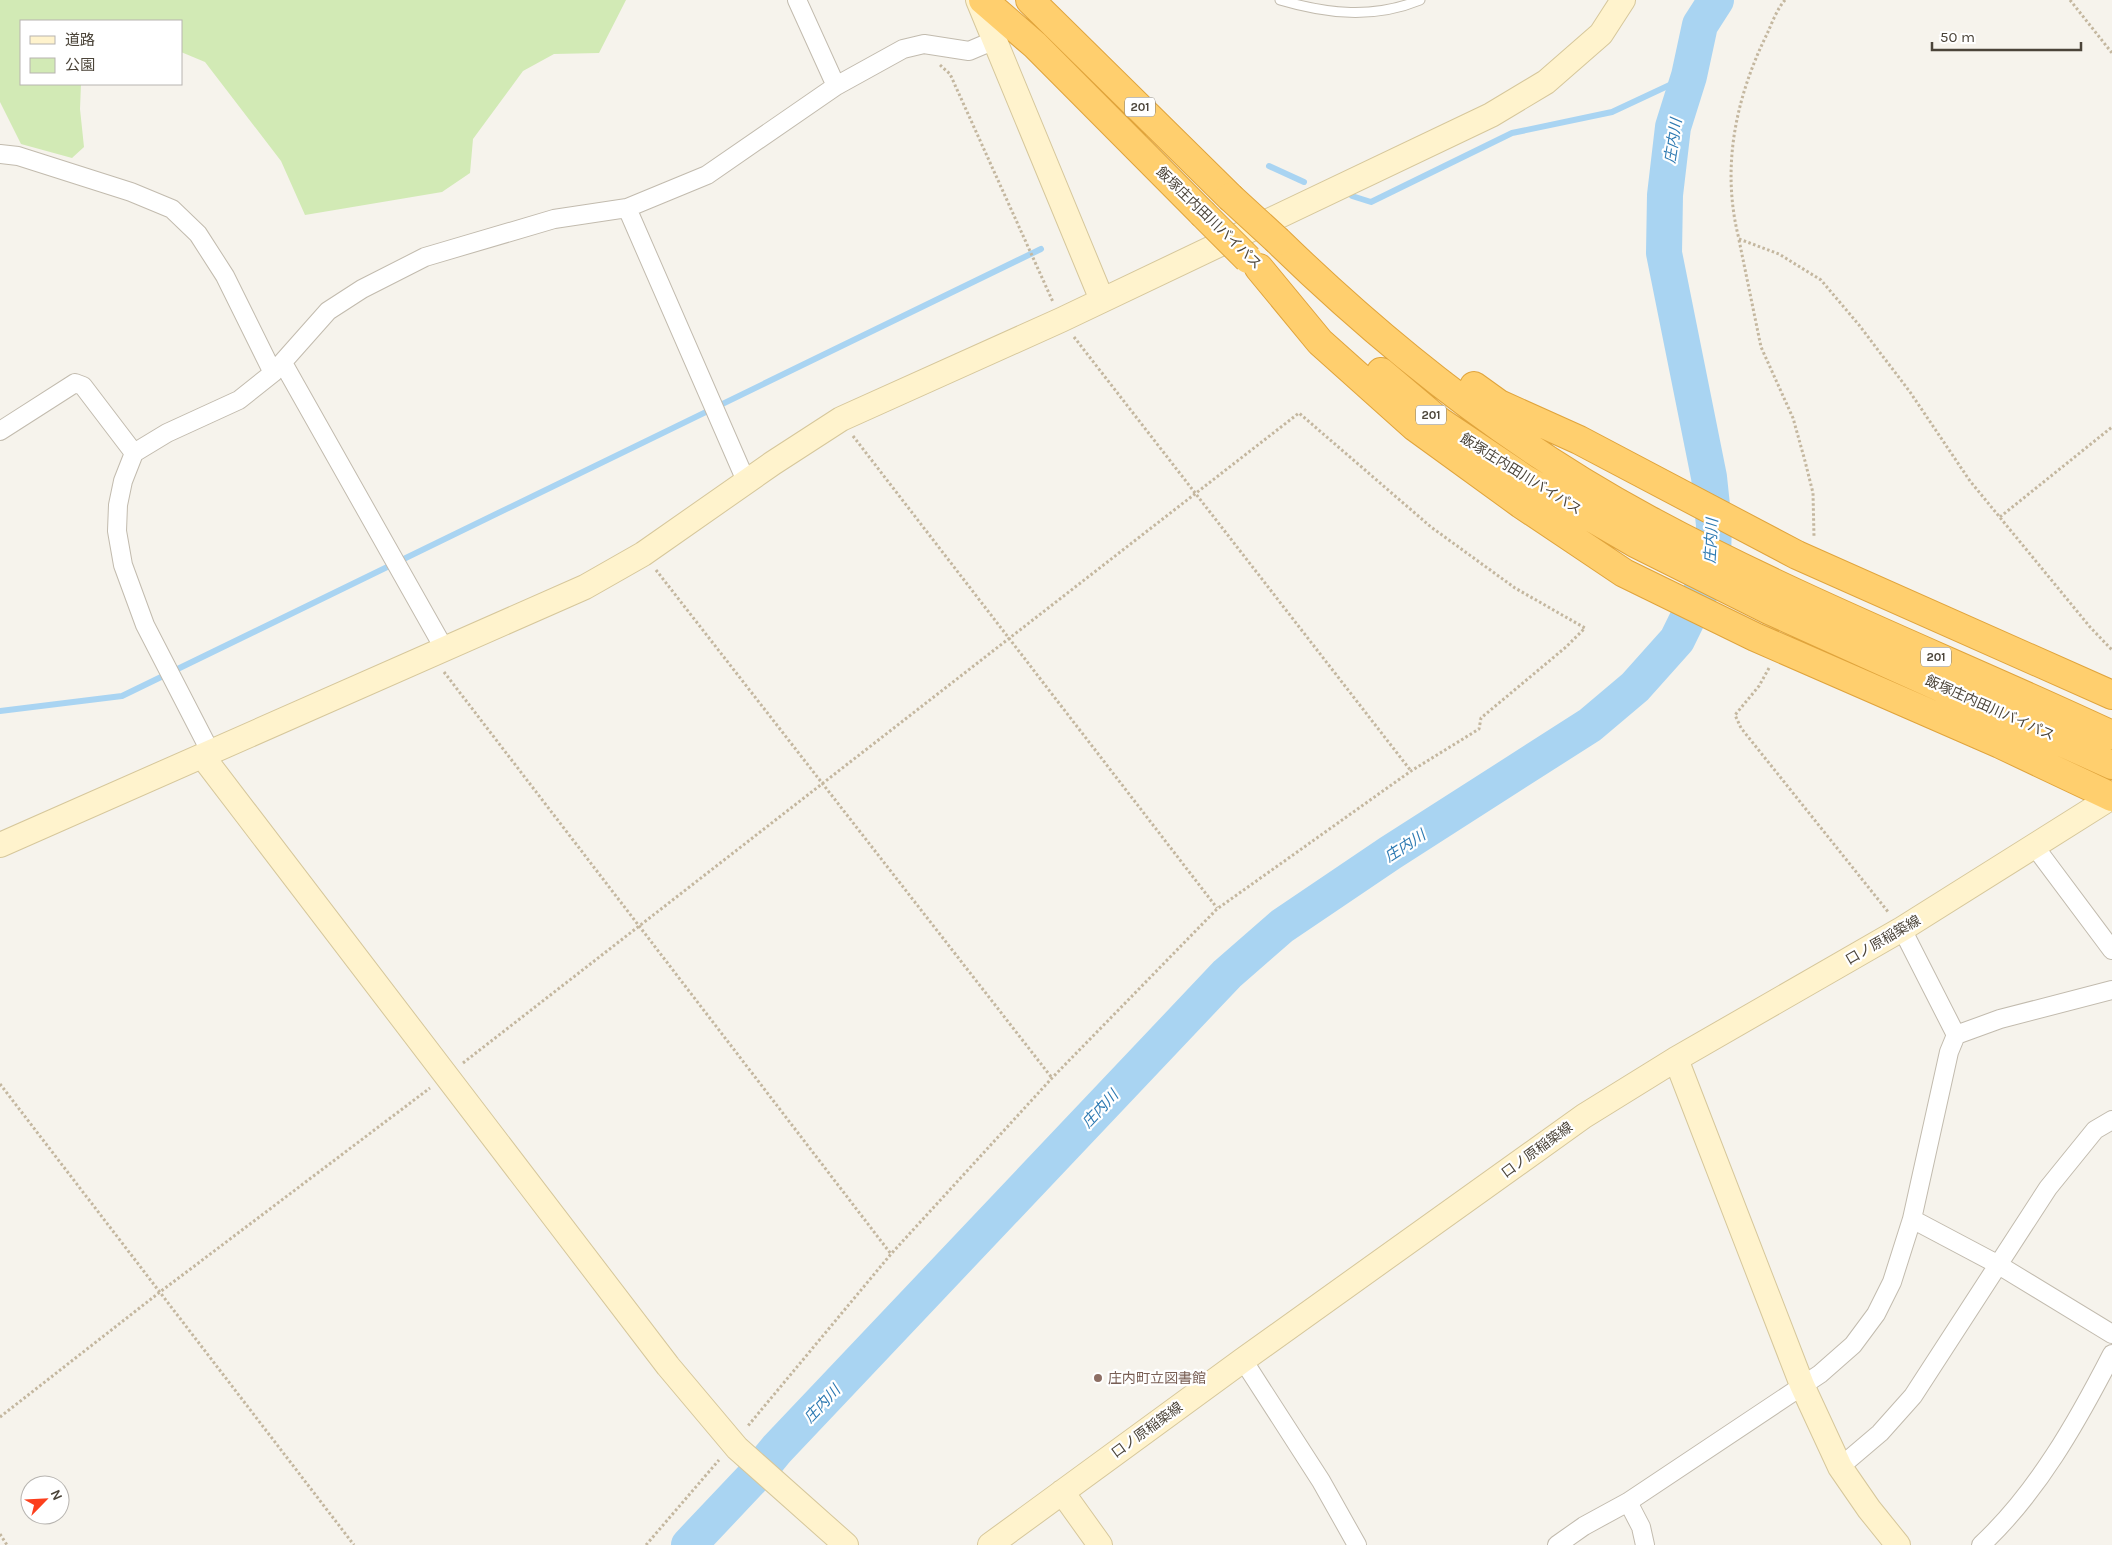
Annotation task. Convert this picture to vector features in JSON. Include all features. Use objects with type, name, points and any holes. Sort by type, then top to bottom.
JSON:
[{"type":"highway","name":"飯塚庄内田川バイパス","points":[[983,0],[1035,45],[1254,263],[1439,421],[1524,478],[1642,531],[2112,765]]},
{"type":"highway","name":"飯塚庄内田川バイパス","points":[[1030,0],[1230,197],[1407,358],[1642,531]]},
{"type":"highway","points":[[1254,263],[1320,342],[1415,427],[1521,504],[1624,574],[1755,637],[2000,744],[2112,797]]},
{"type":"highway","points":[[1302,264],[1499,404],[1579,440],[1660,484],[1806,550],[2112,695]]},
{"type":"highway","name":"飯塚庄内田川バイパス","points":[[1776,598],[2101,730]]},
{"type":"street","points":[[797,0],[836,86]]},
{"type":"street","points":[[978,0],[1102,300]]},
{"type":"street","points":[[0,845],[585,587],[643,554],[746,481],[841,420],[1287,214],[1491,115],[1546,82],[1601,34],[1623,0]]},
{"type":"street","points":[[846,1545],[735,1446],[668,1366],[447,1076],[207,755],[145,625],[124,565],[117,531],[118,505],[123,480],[134,453],[167,433],[239,400],[278,368],[328,311],[362,289],[425,257],[554,219],[627,208],[707,175],[836,86],[903,50],[924,44],[968,51],[995,40]]},
{"type":"street","points":[[0,154],[18,156],[131,192],[172,210],[198,234],[225,276],[278,368],[438,653]]},
{"type":"street","points":[[627,208],[746,481]]},
{"type":"street","points":[[0,431],[75,383],[83,386],[134,453]]},
{"type":"street","name":"口ノ原稲築線","points":[[990,1545],[1243,1360],[1584,1116],[1676,1059],[1902,929],[2035,848],[2112,797]]},
{"type":"street","points":[[2035,848],[2112,950]]},
{"type":"street","points":[[1902,929],[1956,1035]]},
{"type":"street","points":[[1557,1545],[1584,1526],[1628,1502],[1820,1374],[1853,1345],[1876,1314],[1892,1282],[1912,1219],[1949,1052],[1956,1035],[2000,1019],[2112,990]]},
{"type":"street","points":[[1676,1059],[1802,1385],[1840,1467],[1869,1509],[1898,1545]]},
{"type":"street","points":[[1840,1467],[1880,1433],[1913,1396],[2048,1188],[2095,1130],[2112,1120]]},
{"type":"street","points":[[1912,1219],[1998,1264],[2112,1334]]},
{"type":"street","points":[[1981,1545],[2025,1500],[2106,1383],[2112,1354]]},
{"type":"street","points":[[1243,1360],[1321,1481],[1357,1545]]},
{"type":"street","points":[[1062,1492],[1100,1545]]},
{"type":"street","points":[[1628,1502],[1641,1527],[1645,1545]]},
{"type":"lane","points":[[1280,0],[1309,8],[1346,13],[1379,12],[1420,0]]},
{"type":"path","points":[[1784,0],[1751,66],[1735,125],[1729,182],[1761,347],[1793,418],[1811,485],[1806,550]]},
{"type":"path","points":[[2070,0],[2112,53]]},
{"type":"path","points":[[937,63],[950,74],[1061,320],[1411,771]]},
{"type":"path","points":[[1739,239],[1779,254],[1820,280],[1859,325],[1910,392],[1970,481],[2090,627],[2112,650]]},
{"type":"path","points":[[0,1417],[160,1292],[447,1076],[1299,413],[1431,527],[1515,588],[1585,628],[1566,647],[1481,718],[1479,729],[1411,771],[1217,909],[1052,1078],[891,1254],[735,1446],[646,1545]]},
{"type":"path","points":[[841,420],[1217,909]]},
{"type":"path","points":[[2000,517],[2112,427]]},
{"type":"path","points":[[643,554],[1052,1078]]},
{"type":"path","points":[[438,653],[639,927],[891,1254]]},
{"type":"path","points":[[1772,663],[1759,686],[1735,715],[1741,728],[1902,929]]},
{"type":"path","points":[[0,1084],[354,1545]]},
{"type":"path","points":[[0,1534],[7,1545]]},
{"type":"green space","points":[[0,0],[626,0],[599,53],[554,54],[523,71],[473,139],[470,173],[442,192],[305,215],[281,161],[205,62],[182,52],[182,20],[20,20],[20,85],[81,85],[80,109],[84,147],[72,158],[21,144],[0,102]]},
{"type":"waterway","name":"庄内川","points":[[689,1545],[758,1472],[777,1449],[1227,974],[1282,926],[1390,853],[1590,725],[1635,687],[1677,640],[1707,579],[1713,556],[1714,525],[1709,477],[1664,253],[1665,195],[1673,127],[1689,76],[1700,25],[1716,0]]},
{"type":"waterway","points":[[1352,196],[1371,202],[1512,133],[1612,112],[1689,76]]},
{"type":"waterway","points":[[1269,166],[1304,182]]},
{"type":"waterway","points":[[0,711],[122,696],[1041,249]]},
{"type":"place","name":"庄内町立図書館","points":[[1098,1378]]}]
